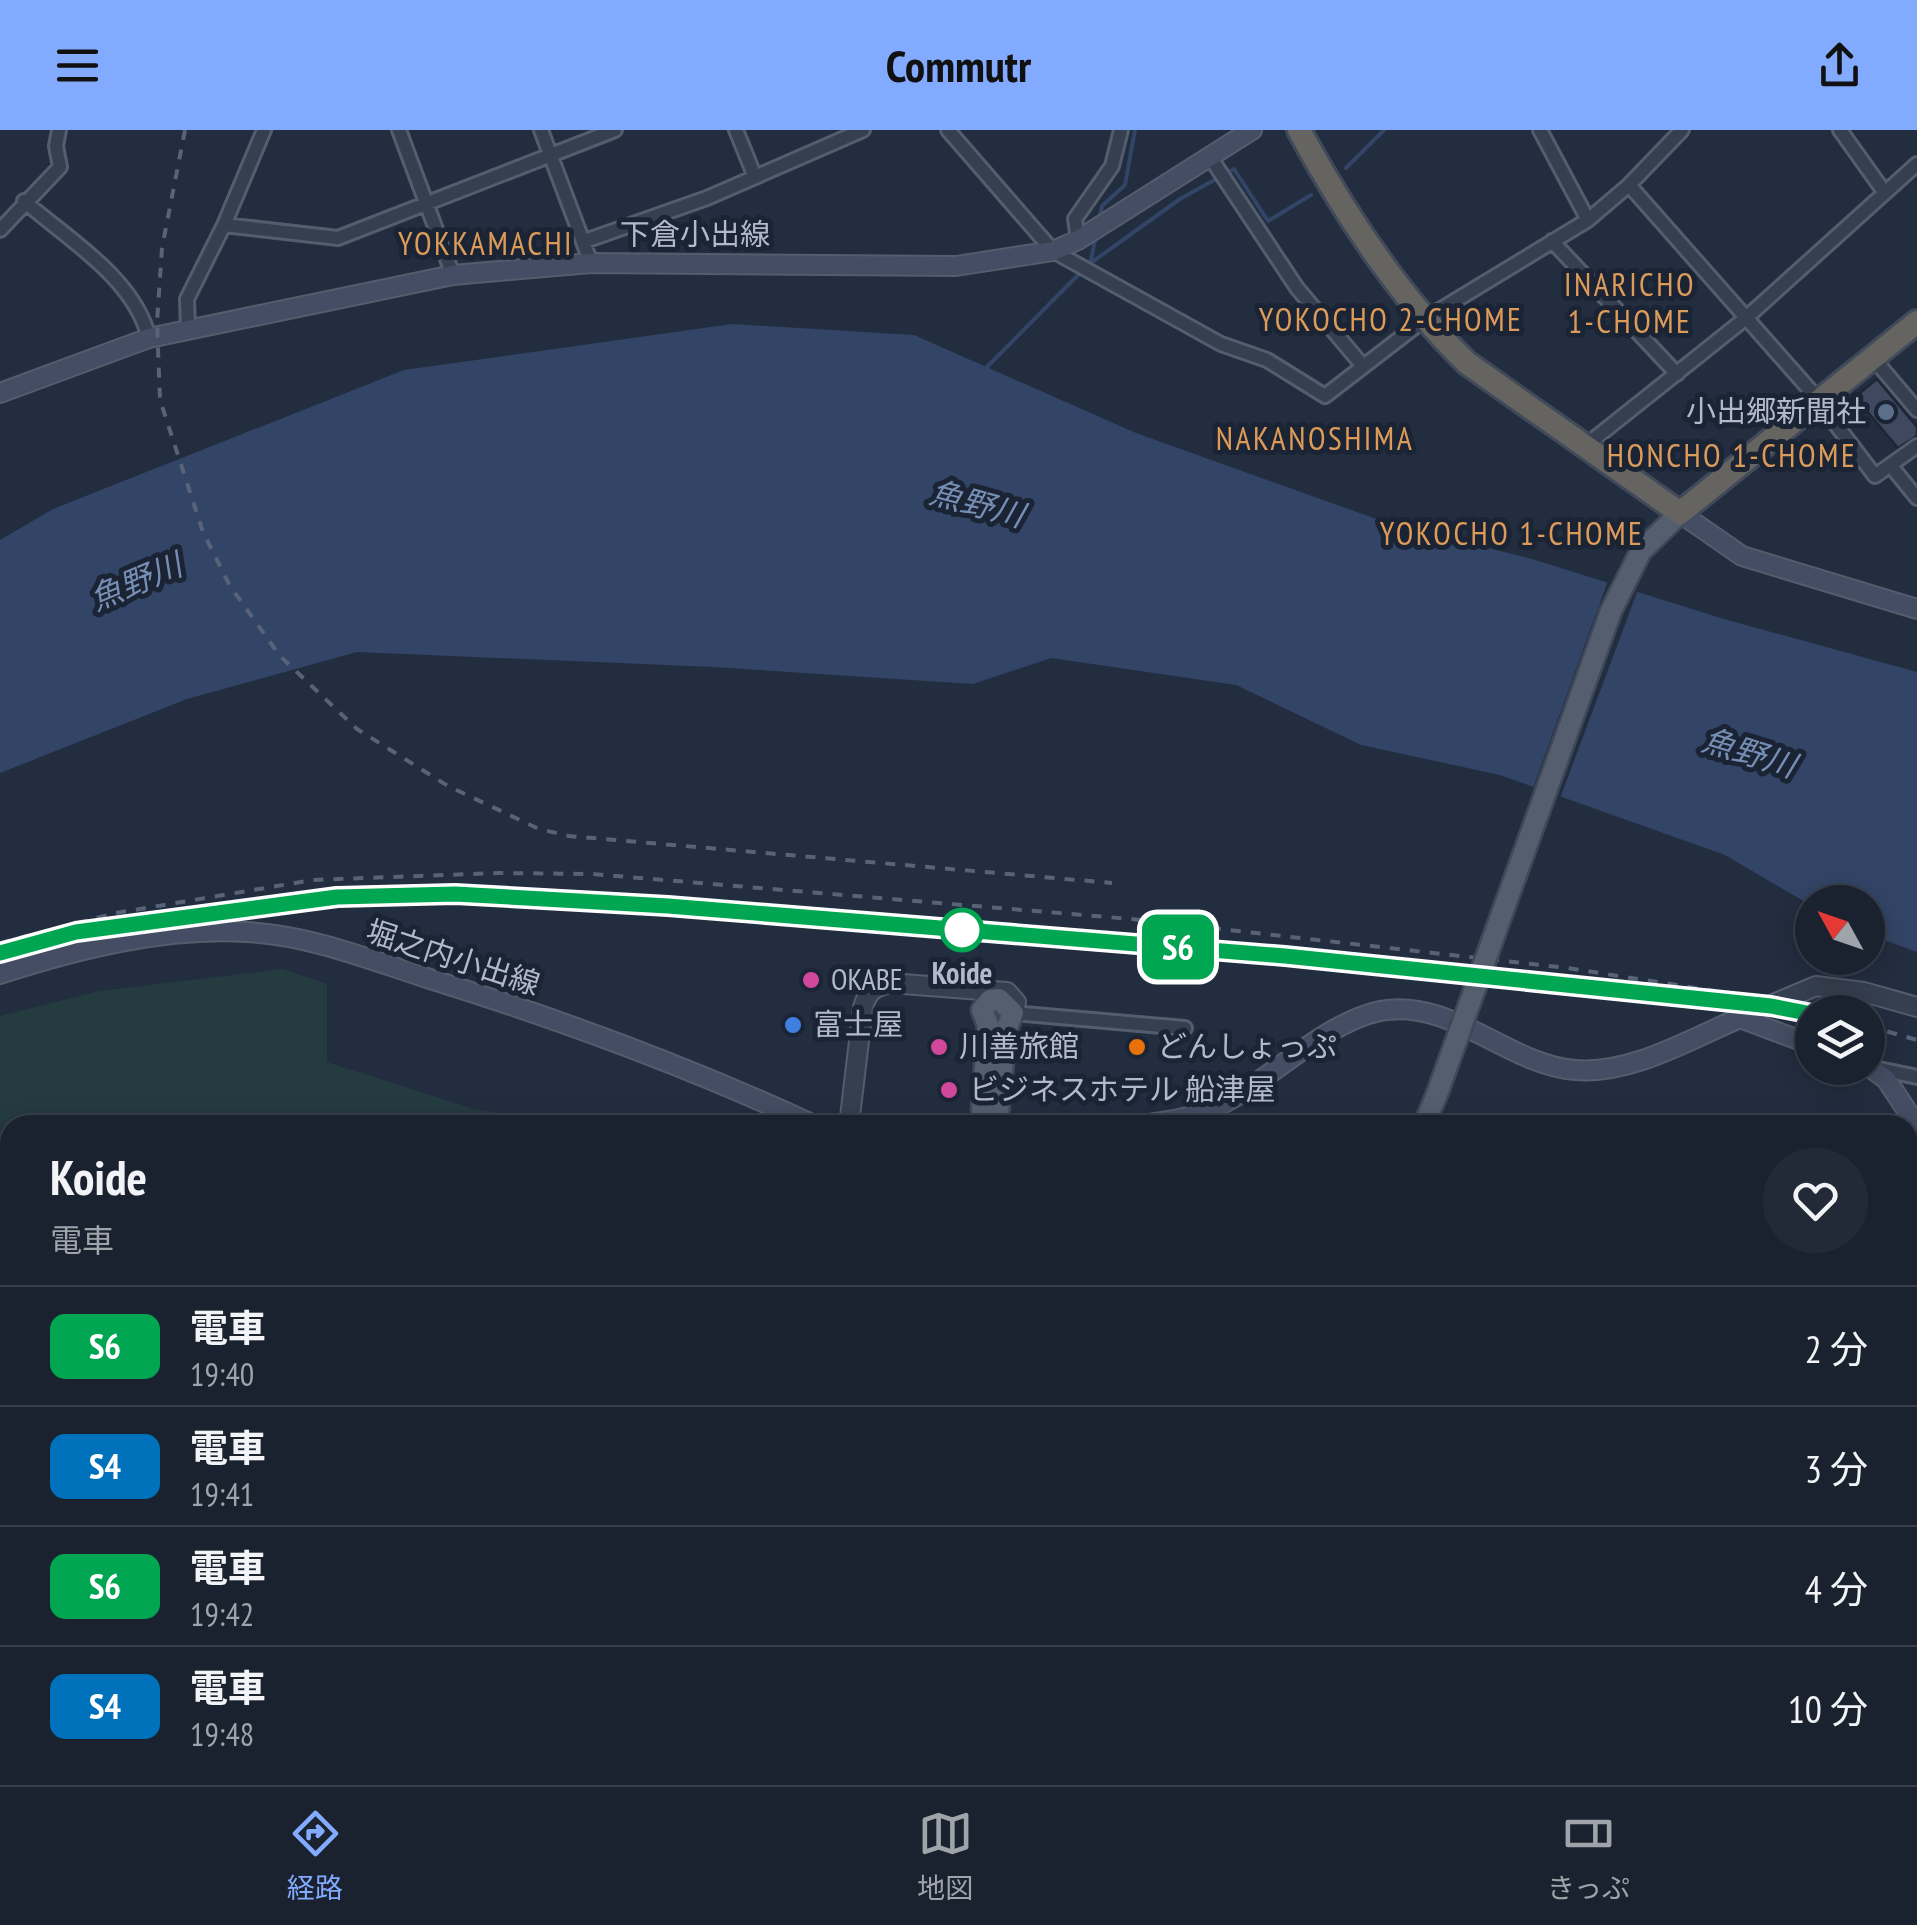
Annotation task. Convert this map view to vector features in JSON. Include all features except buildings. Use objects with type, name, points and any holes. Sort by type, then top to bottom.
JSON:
[{"type":"highway","points":[[1299,130],[1332,192],[1425,319],[1468,363],[1680,514],[1917,322]]},
{"type":"main road","name":"下倉小出線","points":[[0,393],[149,338],[454,274],[592,263],[956,266],[1053,251],[1218,168],[1252,130]]},
{"type":"main road","points":[[1434,1115],[1437,1094],[1611,611],[1641,551],[1680,514],[1742,556],[1917,609]]},
{"type":"main road","name":"堀之内小出線","points":[[0,974],[161,937],[215,931],[294,938],[615,1040],[791,1115]]},
{"type":"main road","points":[[983,1115],[988,1025],[982,1010],[990,1000],[998,999],[1014,1013],[1006,1030],[998,1115]]},
{"type":"main road","points":[[1188,1115],[1211,1110],[1346,1024],[1380,1012],[1404,1010],[1431,1015],[1546,1064],[1584,1070],[1630,1063],[1740,1018],[1795,1039]]},
{"type":"main road","points":[[1885,1078],[1910,1115]]},
{"type":"street","points":[[0,230],[60,167],[56,146],[59,130]]},
{"type":"street","points":[[188,329],[187,299],[264,130]]},
{"type":"street","points":[[399,130],[454,274]]},
{"type":"street","points":[[541,130],[592,263]]},
{"type":"street","points":[[224,225],[338,238],[615,130]]},
{"type":"street","points":[[736,130],[755,177]]},
{"type":"street","points":[[585,241],[755,177],[863,130]]},
{"type":"street","points":[[948,130],[1053,251],[1221,344],[1267,360],[1325,396],[1425,319],[1588,220],[1629,185],[1682,130]]},
{"type":"street","points":[[1078,240],[1074,219],[1112,166],[1121,130]]},
{"type":"street","points":[[1540,130],[1588,220]]},
{"type":"street","points":[[1840,130],[1885,193]]},
{"type":"street","points":[[1584,447],[1746,318],[1917,164]]},
{"type":"street","points":[[1218,168],[1297,288],[1363,366]]},
{"type":"street","points":[[1629,185],[1818,401],[1875,476],[1917,446]]},
{"type":"street","points":[[24,201],[120,282],[145,323],[149,338]]},
{"type":"street","points":[[1552,241],[1677,374]]},
{"type":"street","points":[[1872,358],[1917,410]]},
{"type":"street","points":[[1891,466],[1917,498]]},
{"type":"street","points":[[850,1115],[863,1007],[868,992],[890,983],[1007,992],[1016,1002],[1014,1013],[1186,1028]]},
{"type":"street","points":[[1740,1018],[1816,986],[1864,992],[1917,1007]]},
{"type":"street","points":[[1885,1070],[1917,1077]]},
{"type":"green space","points":[[283,969],[327,984],[327,1062],[474,1109],[512,1115],[0,1115],[0,1016],[99,991]]},
{"type":"water","name":"魚野川","points":[[732,324],[914,335],[1136,433],[1382,521],[1532,559],[1724,619],[1917,672],[1917,952],[1885,940],[1885,885],[1795,885],[1795,896],[1725,855],[1500,775],[1361,745],[1236,685],[1051,658],[973,684],[713,667],[357,652],[187,699],[0,773],[0,540],[53,509],[404,370]]},
{"type":"pier","points":[[1609,578],[1639,587],[1559,801],[1532,791]]},
{"type":"waterway","points":[[1100,216],[1102,206],[1125,185],[1135,130]]},
{"type":"waterway","points":[[1346,168],[1384,130]]},
{"type":"waterway","points":[[1088,265],[1180,199],[1234,169],[1268,221],[1311,195]]},
{"type":"waterway","points":[[1091,260],[1096,235]]},
{"type":"waterway","points":[[986,368],[1081,272]]},
{"type":"railway","points":[[185,130],[162,248],[157,322],[160,400],[203,532],[230,586],[280,656],[357,729],[448,786],[539,829],[569,836],[1112,883]]},
{"type":"railway","points":[[0,943],[116,913],[313,880],[592,874],[1131,919],[1567,968],[1795,1003]]},
{"type":"railway","points":[[130,925],[337,897],[455,894],[1285,956],[1619,990]]},
{"type":"railway","points":[[1885,1031],[1917,1040]]},
{"type":"train","name":"S6","points":[[0,953],[76,932],[337,897],[455,894],[668,906],[1285,956],[1795,1011]]},
{"type":"place","name":"小出郷新聞社","points":[[1886,412]]},
{"type":"place","name":"Koide","points":[[962,930]]},
{"type":"place","name":"OKABE","points":[[811,980]]},
{"type":"place","name":"富士屋","points":[[793,1025]]},
{"type":"place","name":"川善旅館","points":[[939,1047]]},
{"type":"place","name":"どんしょっぷ","points":[[1137,1047]]},
{"type":"place","name":"ビジネスホテル 船津屋","points":[[949,1090]]},
{"type":"district","name":"YOKKAMACHI","points":[[486,244]]},
{"type":"district","name":"INARICHO 1-CHOME","points":[[1630,304]]},
{"type":"district","name":"YOKOCHO 2-CHOME","points":[[1391,320]]},
{"type":"district","name":"NAKANOSHIMA","points":[[1315,439]]},
{"type":"district","name":"HONCHO 1-CHOME","points":[[1732,456]]},
{"type":"district","name":"YOKOCHO 1-CHOME","points":[[1512,534]]}]
